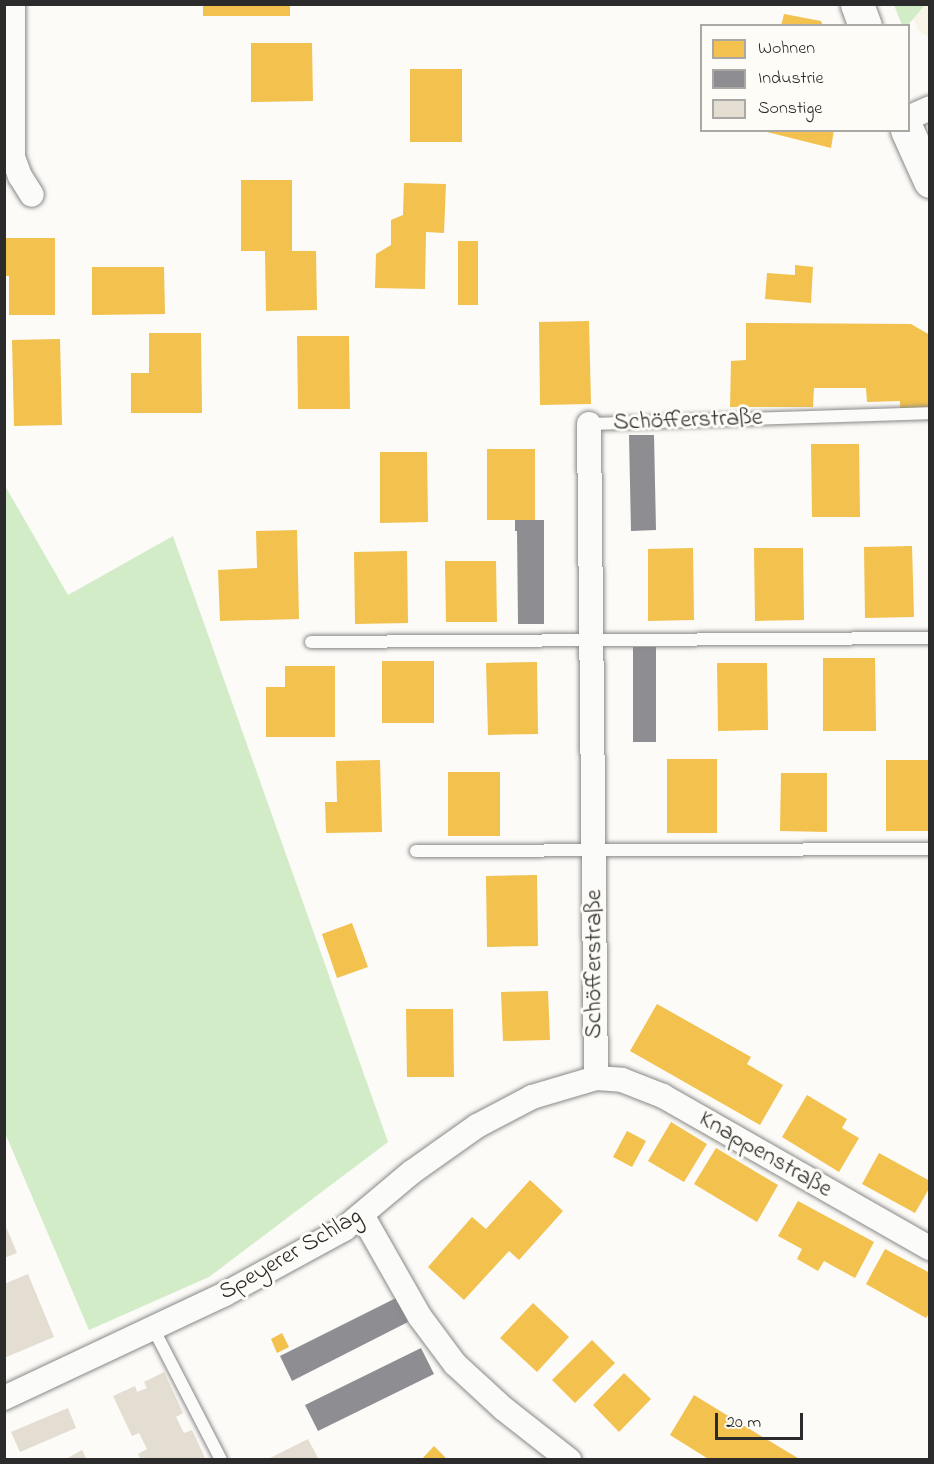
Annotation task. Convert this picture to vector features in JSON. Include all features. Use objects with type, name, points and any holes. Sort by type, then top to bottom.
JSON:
[{"type":"main road","points":[[857,4],[864,24]]},
{"type":"main road","points":[[908,132],[930,181]]},
{"type":"street","points":[[13,4],[13,157],[20,176],[32,195]]},
{"type":"street","points":[[910,118],[930,108]]},
{"type":"street","name":"Schöfferstraße","points":[[589,424],[596,1078]]},
{"type":"street","name":"Speyerer Schlag","points":[[4,1398],[225,1294],[344,1229],[412,1172],[477,1126],[532,1097],[596,1078]]},
{"type":"street","name":"Knappenstraße","points":[[596,1078],[622,1080],[663,1096],[930,1248]]},
{"type":"street","points":[[362,1215],[420,1317],[455,1364],[504,1409],[569,1460]]},
{"type":"lane","name":"Schöfferstraße","points":[[589,424],[930,413]]},
{"type":"lane","points":[[311,642],[930,638]]},
{"type":"lane","points":[[416,851],[930,849]]},
{"type":"lane","points":[[153,1328],[221,1460]]},
{"type":"shaded area","points":[[908,5],[929,5],[929,38],[918,30]]},
{"type":"green space","points":[[894,5],[925,5],[909,24],[902,24]]},
{"type":"green space","points":[[4,484],[68,595],[173,536],[388,1142],[209,1277],[89,1330],[5,1133]]},
{"type":"building: Wohnen","points":[[203,4],[290,4],[290,16],[203,16]]},
{"type":"building: Wohnen","points":[[784,14],[821,21],[822,24],[782,24]]},
{"type":"building: Wohnen","points":[[251,43],[312,43],[313,101],[251,102]]},
{"type":"building: Wohnen","points":[[410,69],[462,69],[462,142],[410,142]]},
{"type":"building: Wohnen","points":[[767,132],[834,132],[831,148]]},
{"type":"building: Wohnen","points":[[241,180],[292,180],[292,251],[316,251],[317,310],[266,311],[265,251],[241,251]]},
{"type":"building: Wohnen","points":[[404,183],[446,184],[444,233],[426,232],[425,289],[375,288],[376,254],[391,245],[391,220],[403,215]]},
{"type":"building: Wohnen","points":[[4,238],[55,238],[55,315],[9,315],[9,276],[4,276]]},
{"type":"building: Wohnen","points":[[458,241],[478,241],[478,305],[458,305]]},
{"type":"building: Wohnen","points":[[795,265],[813,267],[811,303],[765,299],[767,273],[795,275]]},
{"type":"building: Wohnen","points":[[92,267],[164,267],[165,314],[92,315]]},
{"type":"building: Wohnen","points":[[589,321],[591,404],[540,405],[539,322]]},
{"type":"building: Wohnen","points":[[746,323],[911,324],[930,335],[930,407],[900,409],[900,401],[867,402],[866,388],[814,388],[813,407],[730,407],[731,361],[746,360]]},
{"type":"building: Wohnen","points":[[149,333],[201,333],[202,413],[131,413],[131,373],[149,373]]},
{"type":"building: Wohnen","points":[[297,336],[349,336],[350,409],[298,409]]},
{"type":"building: Wohnen","points":[[60,339],[62,425],[14,426],[12,340]]},
{"type":"building: Wohnen","points":[[811,444],[859,444],[860,517],[812,517]]},
{"type":"building: Wohnen","points":[[487,449],[535,449],[535,520],[487,520]]},
{"type":"building: Wohnen","points":[[380,452],[427,452],[428,522],[380,523]]},
{"type":"building: Wohnen","points":[[297,530],[299,619],[220,621],[218,570],[257,568],[256,531]]},
{"type":"building: Wohnen","points":[[912,546],[914,617],[865,618],[864,547]]},
{"type":"building: Wohnen","points":[[693,548],[694,620],[648,621],[648,549]]},
{"type":"building: Wohnen","points":[[754,548],[803,548],[804,620],[755,621]]},
{"type":"building: Wohnen","points":[[407,551],[408,623],[355,624],[354,552]]},
{"type":"building: Wohnen","points":[[445,561],[496,561],[497,622],[446,622]]},
{"type":"building: Wohnen","points":[[823,658],[875,658],[876,731],[823,731]]},
{"type":"building: Wohnen","points":[[382,661],[434,661],[434,723],[382,723]]},
{"type":"building: Wohnen","points":[[537,662],[538,734],[488,735],[486,663]]},
{"type":"building: Wohnen","points":[[717,663],[767,663],[768,730],[718,731]]},
{"type":"building: Wohnen","points":[[285,666],[335,666],[335,737],[266,737],[266,687],[285,687]]},
{"type":"building: Wohnen","points":[[667,759],[717,759],[717,833],[667,833]]},
{"type":"building: Wohnen","points":[[380,760],[382,832],[326,833],[325,802],[337,802],[336,761]]},
{"type":"building: Wohnen","points":[[886,760],[930,760],[930,831],[886,831]]},
{"type":"building: Wohnen","points":[[448,772],[500,772],[500,836],[448,836]]},
{"type":"building: Wohnen","points":[[781,773],[827,773],[827,832],[780,831]]},
{"type":"building: Wohnen","points":[[537,875],[538,946],[487,947],[486,876]]},
{"type":"building: Wohnen","points":[[352,923],[368,967],[337,978],[322,934]]},
{"type":"building: Wohnen","points":[[548,991],[550,1040],[503,1041],[501,992]]},
{"type":"building: Wohnen","points":[[657,1004],[751,1057],[747,1064],[783,1085],[760,1125],[630,1051]]},
{"type":"building: Wohnen","points":[[406,1009],[453,1009],[454,1077],[407,1077]]},
{"type":"building: Wohnen","points":[[807,1095],[847,1119],[842,1128],[859,1138],[839,1172],[782,1137]]},
{"type":"building: Wohnen","points":[[671,1122],[707,1144],[684,1182],[648,1161]]},
{"type":"building: Wohnen","points":[[627,1131],[646,1141],[632,1167],[613,1157]]},
{"type":"building: Wohnen","points":[[716,1148],[778,1185],[757,1222],[694,1184]]},
{"type":"building: Wohnen","points":[[879,1153],[930,1181],[930,1187],[915,1213],[862,1184]]},
{"type":"building: Wohnen","points":[[530,1180],[563,1211],[519,1260],[509,1251],[464,1300],[428,1267],[472,1217],[486,1229]]},
{"type":"building: Wohnen","points":[[798,1201],[874,1242],[855,1278],[824,1261],[818,1271],[797,1259],[802,1249],[778,1236]]},
{"type":"building: Wohnen","points":[[885,1249],[930,1273],[930,1312],[926,1318],[866,1284]]},
{"type":"building: Wohnen","points":[[533,1303],[569,1337],[537,1372],[500,1338]]},
{"type":"building: Wohnen","points":[[282,1333],[289,1347],[277,1353],[271,1339]]},
{"type":"building: Wohnen","points":[[592,1340],[615,1363],[575,1403],[552,1380]]},
{"type":"building: Wohnen","points":[[624,1373],[651,1399],[619,1432],[593,1405]]},
{"type":"building: Wohnen","points":[[694,1395],[801,1460],[710,1460],[670,1435]]},
{"type":"building: Wohnen","points":[[434,1446],[448,1460],[421,1460]]},
{"type":"building: Industrie","points":[[629,435],[654,435],[656,530],[631,531]]},
{"type":"building: Industrie","points":[[515,520],[544,520],[544,624],[518,624]]},
{"type":"building: Industrie","points":[[633,647],[656,647],[656,742],[633,742]]},
{"type":"building: Industrie","points":[[396,1298],[408,1322],[292,1381],[280,1356]]},
{"type":"building: Industrie","points":[[421,1348],[434,1374],[318,1431],[305,1405]]},
{"type":"building: Sonstige","points":[[4,1222],[17,1253],[4,1258]]},
{"type":"building: Sonstige","points":[[28,1274],[54,1337],[4,1358],[4,1284]]},
{"type":"building: Sonstige","points":[[164,1372],[183,1413],[176,1417],[184,1433],[192,1430],[206,1460],[141,1460],[138,1454],[147,1449],[139,1433],[132,1436],[113,1396],[135,1386],[137,1392],[147,1388],[144,1382]]},
{"type":"building: Sonstige","points":[[68,1408],[76,1428],[20,1452],[11,1432]]},
{"type":"building: Sonstige","points":[[308,1439],[319,1460],[266,1460]]},
{"type":"building: Sonstige","points":[[82,1450],[87,1460],[64,1460]]}]
